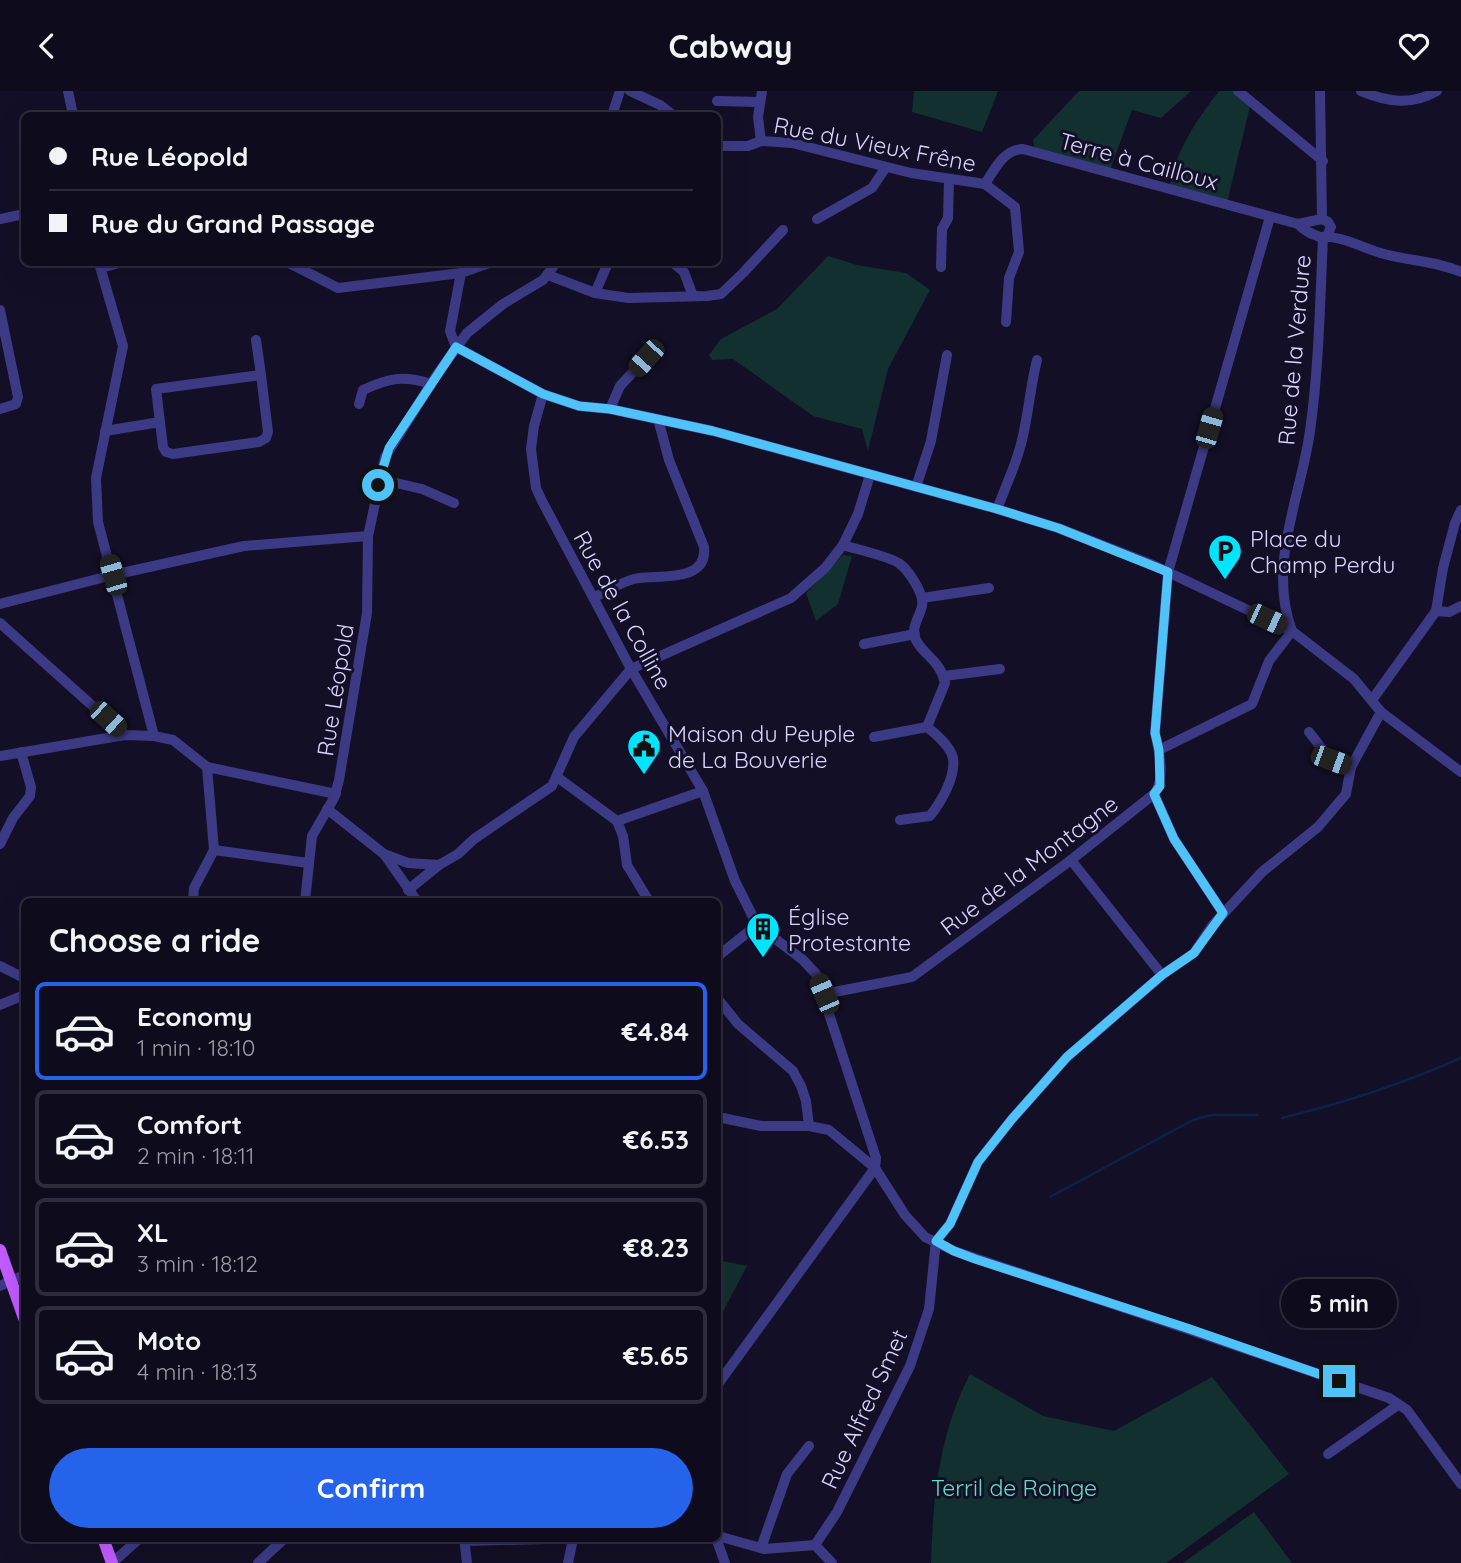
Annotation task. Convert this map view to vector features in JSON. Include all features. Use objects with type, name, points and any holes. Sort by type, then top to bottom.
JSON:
[{"type":"main road","points":[[0,1250],[6,1284],[21,1312]]},
{"type":"main road","points":[[104,1542],[112,1563]]},
{"type":"street","points":[[68,91],[73,112]]},
{"type":"street","points":[[613,112],[620,91]]},
{"type":"street","points":[[630,91],[669,112]]},
{"type":"street","points":[[761,141],[758,123],[762,91]]},
{"type":"street","points":[[1238,91],[1323,161]]},
{"type":"street","name":"Rue de la Verdure","points":[[1292,631],[1284,611],[1283,555],[1310,432],[1322,229],[1320,91]]},
{"type":"street","points":[[1361,91],[1390,101],[1402,102],[1414,101],[1437,91]]},
{"type":"street","points":[[717,101],[759,102]]},
{"type":"street","name":"Rue du Vieux Frêne","points":[[721,146],[732,148],[761,141],[792,143],[886,167],[985,184]]},
{"type":"street","name":"Terre à Cailloux","points":[[985,184],[1006,154],[1014,149],[1023,149],[1297,224],[1304,231],[1322,229],[1384,254],[1461,271]]},
{"type":"street","points":[[817,219],[872,188],[886,167]]},
{"type":"street","points":[[941,267],[942,229],[949,213],[950,179]]},
{"type":"street","points":[[985,184],[1015,207],[1019,252],[1009,278],[1006,322]]},
{"type":"street","points":[[0,219],[21,215]]},
{"type":"street","points":[[1223,913],[1174,839],[1154,794],[1160,786],[1159,750],[1155,733],[1168,572],[1270,217]]},
{"type":"street","points":[[548,275],[595,293],[628,298],[721,294],[783,230]]},
{"type":"street","points":[[100,266],[123,346],[96,478],[98,522],[154,736]]},
{"type":"street","points":[[295,266],[338,288],[461,273],[481,266]]},
{"type":"street","name":"Rue Léopold","points":[[305,898],[313,833],[336,794],[366,621],[368,536],[379,479],[389,448],[456,347],[482,320],[548,275],[554,266]]},
{"type":"street","points":[[595,293],[607,266]]},
{"type":"street","points":[[677,266],[684,272],[693,296]]},
{"type":"street","points":[[461,273],[450,331],[456,347],[543,394],[579,406],[610,409],[693,427],[997,509],[1058,528],[1168,572],[1292,631],[1354,679],[1381,712],[1461,772]]},
{"type":"street","points":[[0,310],[18,397],[16,404],[0,409]]},
{"type":"street","points":[[256,340],[261,375],[268,432],[266,438],[259,442],[173,454],[166,452],[163,447],[156,389],[261,375]]},
{"type":"street","points":[[916,487],[931,441],[947,355]]},
{"type":"street","points":[[610,409],[620,386],[646,358]]},
{"type":"street","points":[[997,509],[1020,451],[1037,360]]},
{"type":"street","points":[[359,404],[363,390],[385,380],[406,378],[431,384]]},
{"type":"street","name":"Rue de la Colline","points":[[543,394],[531,449],[536,488],[631,669],[703,791],[735,881],[757,925],[803,960],[816,974],[876,1158],[875,1168]]},
{"type":"street","points":[[594,597],[634,579],[685,574],[702,564],[704,547],[669,460],[658,419]]},
{"type":"street","points":[[105,431],[160,422]]},
{"type":"street","points":[[408,890],[439,865],[552,786],[574,737],[631,669],[791,598],[825,568],[843,545],[858,514],[870,475]]},
{"type":"street","points":[[379,479],[422,489],[454,503]]},
{"type":"street","points":[[1372,700],[1436,611],[1443,568],[1461,510]]},
{"type":"street","points":[[0,604],[244,546],[368,536]]},
{"type":"street","points":[[843,545],[900,563],[920,591],[923,603],[915,627],[915,638],[941,668],[945,683],[927,727]]},
{"type":"street","points":[[922,597],[989,588]]},
{"type":"street","points":[[1436,611],[1449,612],[1461,606]]},
{"type":"street","points":[[0,623],[125,735]]},
{"type":"street","points":[[1159,750],[1252,704],[1269,661],[1292,631]]},
{"type":"street","points":[[864,644],[915,634]]},
{"type":"street","points":[[944,676],[1000,669]]},
{"type":"street","points":[[936,1241],[950,1224],[978,1162],[1067,1057],[1162,975],[1194,953],[1223,913],[1262,872],[1318,827],[1346,794],[1351,767],[1381,712]]},
{"type":"street","points":[[874,737],[927,727]]},
{"type":"street","points":[[900,820],[930,816],[939,805],[951,777],[953,758],[927,727]]},
{"type":"street","points":[[1309,732],[1331,760],[1351,767]]},
{"type":"street","points":[[0,756],[125,735],[154,736],[173,740],[207,767],[336,794]]},
{"type":"street","points":[[0,844],[13,818],[30,796],[31,787],[21,752]]},
{"type":"street","points":[[193,898],[194,888],[214,850],[207,767]]},
{"type":"street","points":[[557,777],[617,821],[623,836],[627,865],[647,898]]},
{"type":"street","points":[[617,821],[703,791]]},
{"type":"street","name":"Rue de la Montagne","points":[[824,994],[912,977],[1071,860],[1154,794]]},
{"type":"street","points":[[327,809],[384,854],[408,863],[439,865]]},
{"type":"street","points":[[214,850],[308,863]]},
{"type":"street","points":[[384,854],[415,898]]},
{"type":"street","points":[[1071,860],[1162,975]]},
{"type":"street","points":[[721,954],[757,925]]},
{"type":"street","points":[[0,966],[21,976]]},
{"type":"street","points":[[0,1005],[21,996]]},
{"type":"street","points":[[721,1003],[738,1024],[793,1071],[806,1101],[809,1126]]},
{"type":"street","points":[[721,1118],[761,1126],[809,1126],[829,1130],[875,1168],[905,1215],[925,1237],[954,1251],[1389,1398],[1407,1410],[1461,1484]]},
{"type":"street","points":[[721,1380],[875,1168]]},
{"type":"street","name":"Rue Alfred Smet","points":[[815,1545],[838,1512],[910,1367],[929,1309],[936,1241]]},
{"type":"street","points":[[1328,1454],[1398,1405]]},
{"type":"street","points":[[761,1548],[788,1474],[809,1446]]},
{"type":"street","points":[[721,1538],[761,1548],[815,1545],[832,1563]]},
{"type":"street","points":[[112,1563],[136,1542]]},
{"type":"street","points":[[258,1563],[281,1542]]},
{"type":"street","points":[[464,1542],[467,1563]]},
{"type":"street","points":[[568,1563],[572,1542]]},
{"type":"street","points":[[719,1542],[725,1563]]},
{"type":"green space","points":[[914,91],[998,91],[982,132],[912,112]]},
{"type":"green space","points":[[1079,91],[1191,91],[1161,118],[1132,110],[1110,170],[1035,150],[1033,140]]},
{"type":"green space","points":[[1219,91],[1238,91],[1251,102],[1227,203],[1170,184],[1183,147]]},
{"type":"green space","points":[[828,256],[857,265],[906,273],[930,290],[888,369],[868,451],[862,429],[813,416],[733,359],[712,360],[709,355],[721,339],[777,309]]},
{"type":"green space","points":[[843,555],[852,556],[838,604],[816,621],[806,593]]},
{"type":"green space","points":[[721,1261],[747,1266],[721,1315]]},
{"type":"green space","name":"Terril de Roinge","points":[[970,1374],[1043,1416],[1114,1431],[1212,1377],[1289,1474],[1166,1563],[931,1563],[940,1466],[951,1420]]},
{"type":"green space","points":[[1254,1512],[1292,1563],[1183,1563]]},
{"type":"waterway","points":[[1282,1118],[1373,1092],[1461,1058]]},
{"type":"waterway","points":[[1050,1197],[1193,1120],[1211,1115],[1258,1115]]},
{"type":"place","name":"Place du Champ Perdu","points":[[1225,581]]},
{"type":"place","name":"Maison du Peuple de La Bouverie","points":[[644,776]]},
{"type":"place","name":"Église Protestante","points":[[763,959]]},
{"type":"route","points":[[378,485],[389,448],[456,347],[543,394],[579,406],[610,409],[713,431],[997,509],[1058,528],[1168,572],[1155,733],[1159,750],[1160,786],[1154,794],[1174,839],[1223,913],[1189,958],[1162,975],[1067,1057],[1012,1119],[978,1162],[950,1224],[936,1241],[975,1259],[1339,1381]]}]
